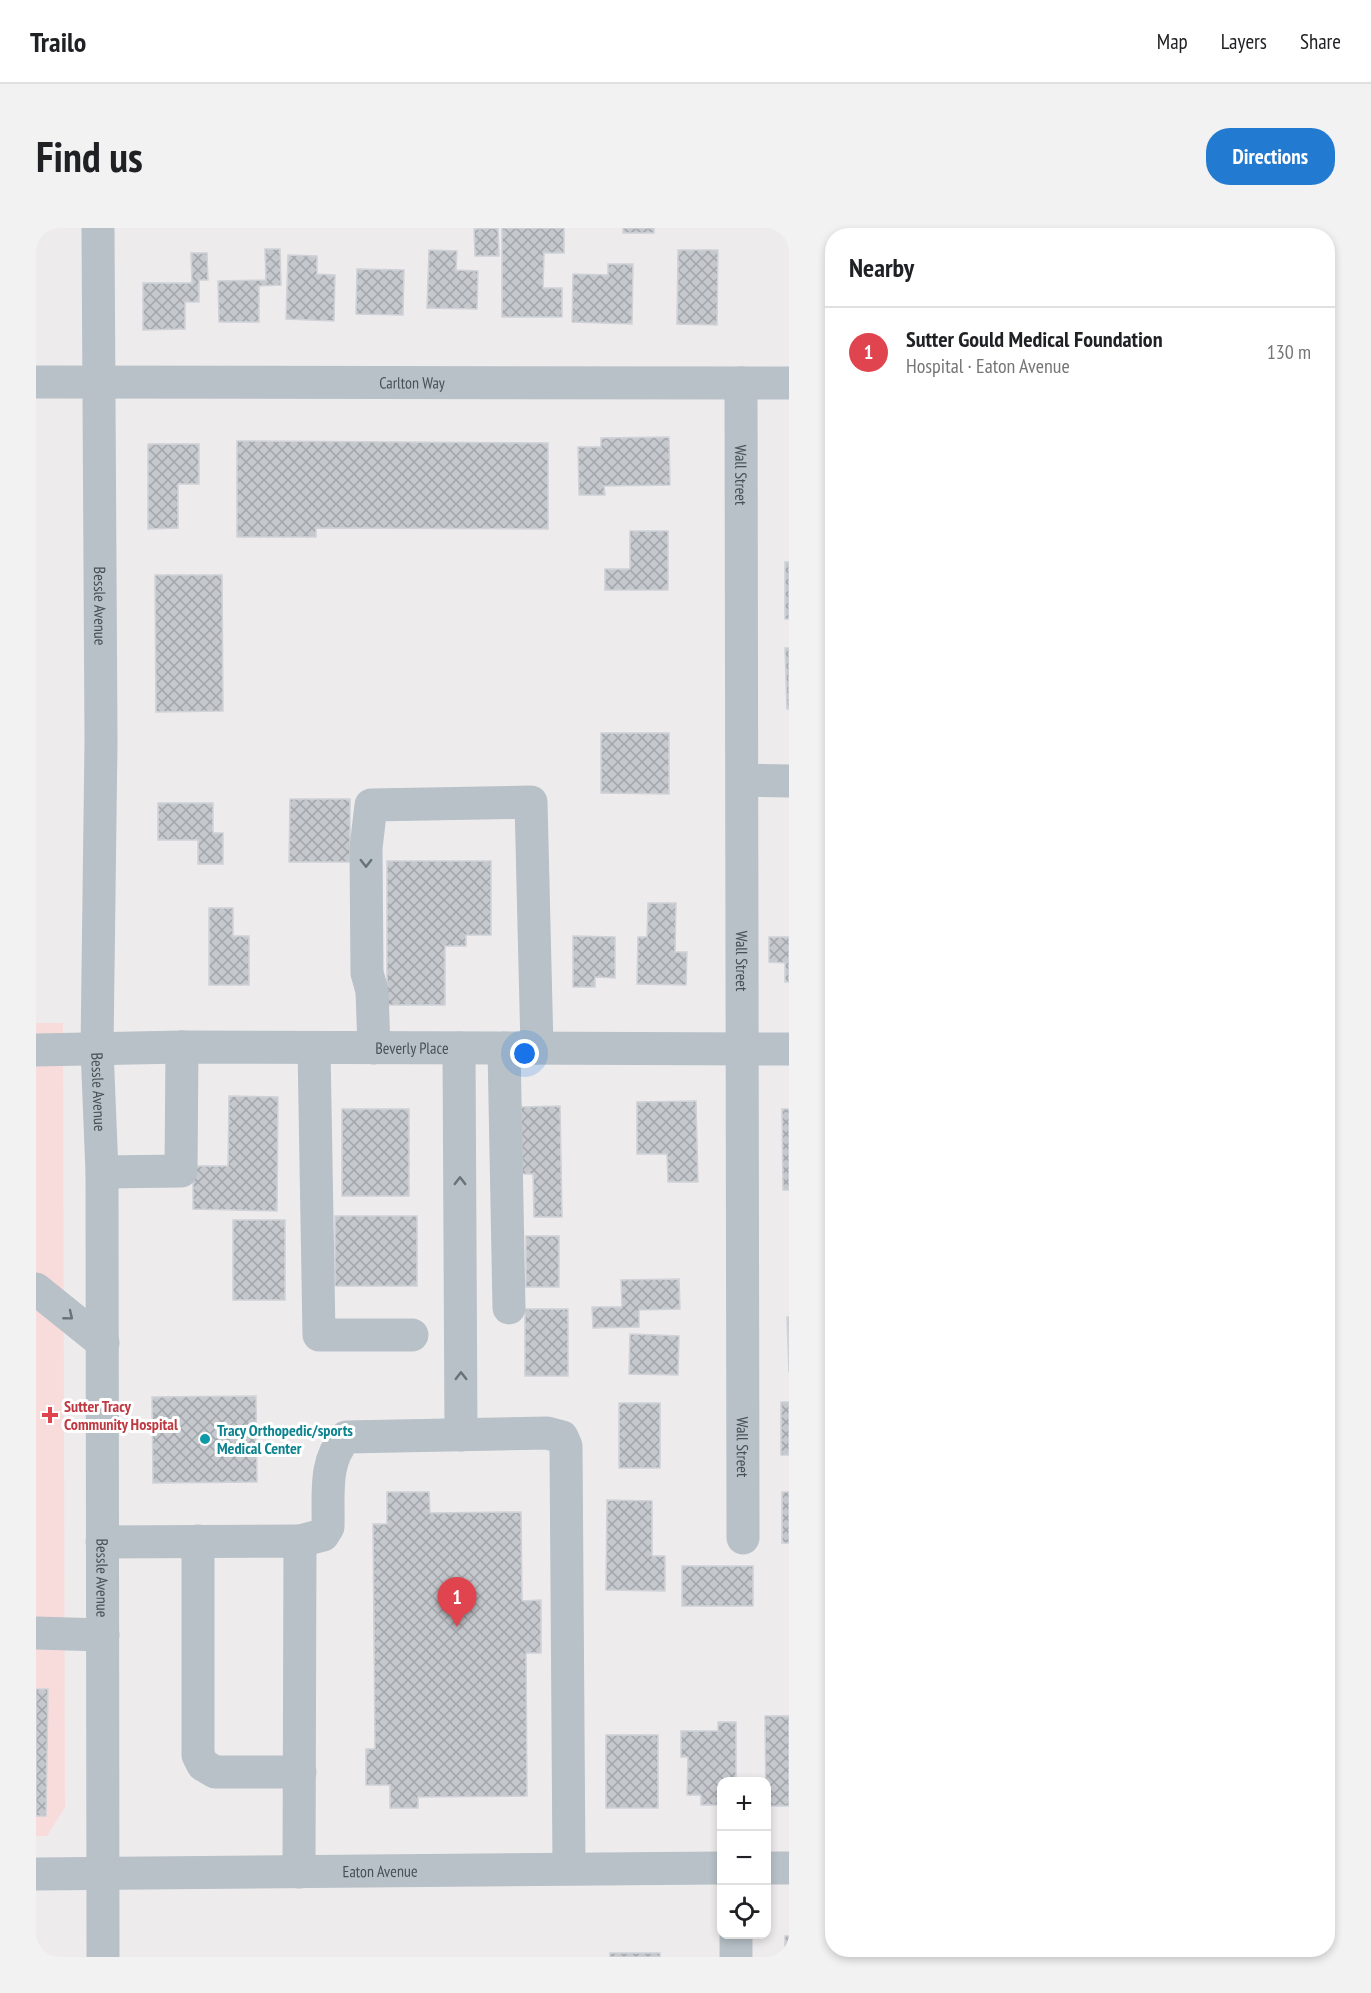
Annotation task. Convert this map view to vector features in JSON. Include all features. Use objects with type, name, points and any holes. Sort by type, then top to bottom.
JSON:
[{"type":"street","name":"Bessle Avenue","points":[[99,228],[101,741],[97,1049],[102,1172],[103,1957]]},
{"type":"street","name":"Carlton Way","points":[[36,382],[789,383]]},
{"type":"street","name":"Wall Street","points":[[741,383],[744,1049],[743,1538]]},
{"type":"street","points":[[743,780],[789,781]]},
{"type":"street","points":[[374,1048],[372,991],[367,962],[366,848],[371,805],[531,802],[537,1048]]},
{"type":"street","name":"Beverly Place","points":[[36,1050],[182,1047],[789,1049]]},
{"type":"street","points":[[102,1172],[182,1171],[182,1047]]},
{"type":"street","points":[[314,1048],[319,1335],[412,1335]]},
{"type":"street","points":[[459,1048],[462,1435]]},
{"type":"street","points":[[504,1048],[509,1308]]},
{"type":"street","points":[[36,1289],[103,1343]]},
{"type":"street","points":[[102,1542],[300,1541],[323,1535],[328,1527],[329,1464],[335,1448],[346,1437],[548,1433],[562,1437],[566,1446],[570,1868]]},
{"type":"street","points":[[198,1541],[198,1755],[203,1766],[215,1772],[300,1772]]},
{"type":"street","points":[[299,1872],[300,1541]]},
{"type":"street","points":[[36,1633],[103,1635]]},
{"type":"street","name":"Eaton Avenue","points":[[36,1874],[522,1872],[570,1868],[717,1868]]},
{"type":"street","points":[[771,1868],[789,1868]]},
{"type":"street","points":[[736,1939],[736,1957]]},
{"type":"shaded area","name":"Sutter Tracy Community Hospital","points":[[36,1023],[63,1023],[65,1807],[47,1836],[36,1836]]},
{"type":"building","points":[[498,228],[499,256],[475,256],[474,229]]},
{"type":"building","points":[[502,228],[564,228],[564,253],[544,253],[543,288],[562,288],[562,317],[502,317]]},
{"type":"building","points":[[623,228],[654,228],[654,233],[623,233]]},
{"type":"building","points":[[265,249],[280,249],[281,285],[259,286],[259,322],[219,322],[218,281],[266,280]]},
{"type":"building","points":[[429,250],[457,251],[456,270],[478,271],[477,309],[427,308]]},
{"type":"building","points":[[678,250],[718,250],[717,325],[677,324]]},
{"type":"building","points":[[191,253],[207,253],[208,280],[199,280],[199,302],[185,302],[185,329],[143,330],[143,283],[192,283]]},
{"type":"building","points":[[288,255],[317,256],[317,274],[335,275],[334,321],[286,319]]},
{"type":"building","points":[[608,264],[633,264],[632,324],[572,322],[573,274],[608,275]]},
{"type":"building","points":[[357,269],[404,270],[403,315],[356,314]]},
{"type":"building","points":[[669,437],[670,485],[604,486],[605,495],[579,495],[578,447],[601,447],[601,438]]},
{"type":"building","points":[[237,441],[548,443],[548,529],[316,528],[316,537],[237,537]]},
{"type":"building","points":[[148,444],[199,444],[199,484],[178,484],[178,528],[148,529]]},
{"type":"building","points":[[630,531],[668,531],[668,590],[605,590],[605,569],[630,569]]},
{"type":"building","points":[[785,562],[789,562],[789,619],[785,619]]},
{"type":"building","points":[[155,575],[222,575],[223,711],[156,712]]},
{"type":"building","points":[[785,648],[789,648],[789,709],[787,709]]},
{"type":"building","points":[[601,733],[669,733],[669,794],[601,793]]},
{"type":"building","points":[[290,799],[350,799],[350,862],[289,862]]},
{"type":"building","points":[[158,803],[213,803],[213,833],[223,833],[223,864],[198,864],[198,840],[158,840]]},
{"type":"building","points":[[387,861],[491,861],[491,935],[466,935],[466,946],[445,946],[445,1005],[387,1005]]},
{"type":"building","points":[[648,903],[676,903],[675,952],[687,952],[686,985],[637,984],[638,937],[647,937]]},
{"type":"building","points":[[209,908],[233,908],[233,936],[249,936],[249,985],[209,985]]},
{"type":"building","points":[[573,936],[615,937],[615,978],[595,977],[595,987],[573,987]]},
{"type":"building","points":[[769,937],[789,937],[789,982],[785,982],[785,963],[769,962]]},
{"type":"building","points":[[229,1096],[278,1097],[277,1211],[193,1209],[193,1166],[228,1166]]},
{"type":"building","points":[[696,1101],[698,1182],[668,1182],[667,1154],[637,1154],[637,1102]]},
{"type":"building","points":[[560,1106],[562,1217],[534,1217],[533,1174],[522,1174],[521,1107]]},
{"type":"building","points":[[342,1109],[409,1109],[409,1196],[342,1196]]},
{"type":"building","points":[[782,1109],[789,1109],[789,1190],[783,1190]]},
{"type":"building","points":[[335,1216],[417,1216],[417,1286],[335,1286]]},
{"type":"building","points":[[233,1220],[285,1220],[285,1300],[233,1300]]},
{"type":"building","points":[[526,1236],[559,1236],[559,1287],[526,1287]]},
{"type":"building","points":[[679,1279],[680,1309],[639,1310],[639,1327],[593,1328],[592,1307],[622,1307],[621,1280]]},
{"type":"building","points":[[525,1309],[568,1309],[568,1376],[525,1376]]},
{"type":"building","points":[[787,1317],[789,1317],[789,1372]]},
{"type":"building","points":[[630,1334],[679,1336],[678,1375],[629,1374]]},
{"type":"building","name":"Tracy Orthopedic/sports Medical Center","points":[[256,1396],[257,1482],[153,1483],[152,1397]]},
{"type":"building","points":[[781,1402],[789,1402],[789,1455],[781,1455]]},
{"type":"building","points":[[619,1403],[660,1403],[660,1468],[619,1468]]},
{"type":"building","points":[[387,1492],[429,1492],[430,1513],[521,1512],[522,1601],[541,1600],[541,1653],[526,1653],[527,1796],[418,1797],[418,1808],[390,1808],[390,1785],[366,1785],[366,1749],[375,1749],[373,1524],[387,1524]]},
{"type":"building","points":[[782,1492],[789,1492],[789,1543],[782,1543]]},
{"type":"building","points":[[607,1500],[652,1501],[652,1556],[665,1556],[665,1591],[606,1590]]},
{"type":"building","points":[[682,1566],[753,1566],[753,1606],[682,1606]]},
{"type":"building","points":[[36,1689],[48,1689],[46,1816],[36,1816]]},
{"type":"building","points":[[765,1716],[789,1716],[789,1806],[771,1806],[771,1777],[766,1777]]},
{"type":"building","points":[[718,1722],[736,1722],[736,1777],[717,1777],[717,1805],[701,1805],[701,1795],[687,1795],[688,1757],[681,1757],[681,1731],[718,1731]]},
{"type":"building","points":[[606,1735],[658,1735],[658,1808],[606,1808]]},
{"type":"building","points":[[785,1936],[789,1936],[789,1957],[785,1957]]},
{"type":"building","points":[[610,1953],[660,1953],[660,1957],[610,1957]]},
{"type":"place","name":"Sutter Tracy Community Hospital","points":[[50,1415]]},
{"type":"place","name":"Tracy Orthopedic/sports Medical Center","points":[[205,1439]]},
{"type":"place","name":"Sutter Gould Medical Foundation","points":[[457,1627]]}]
